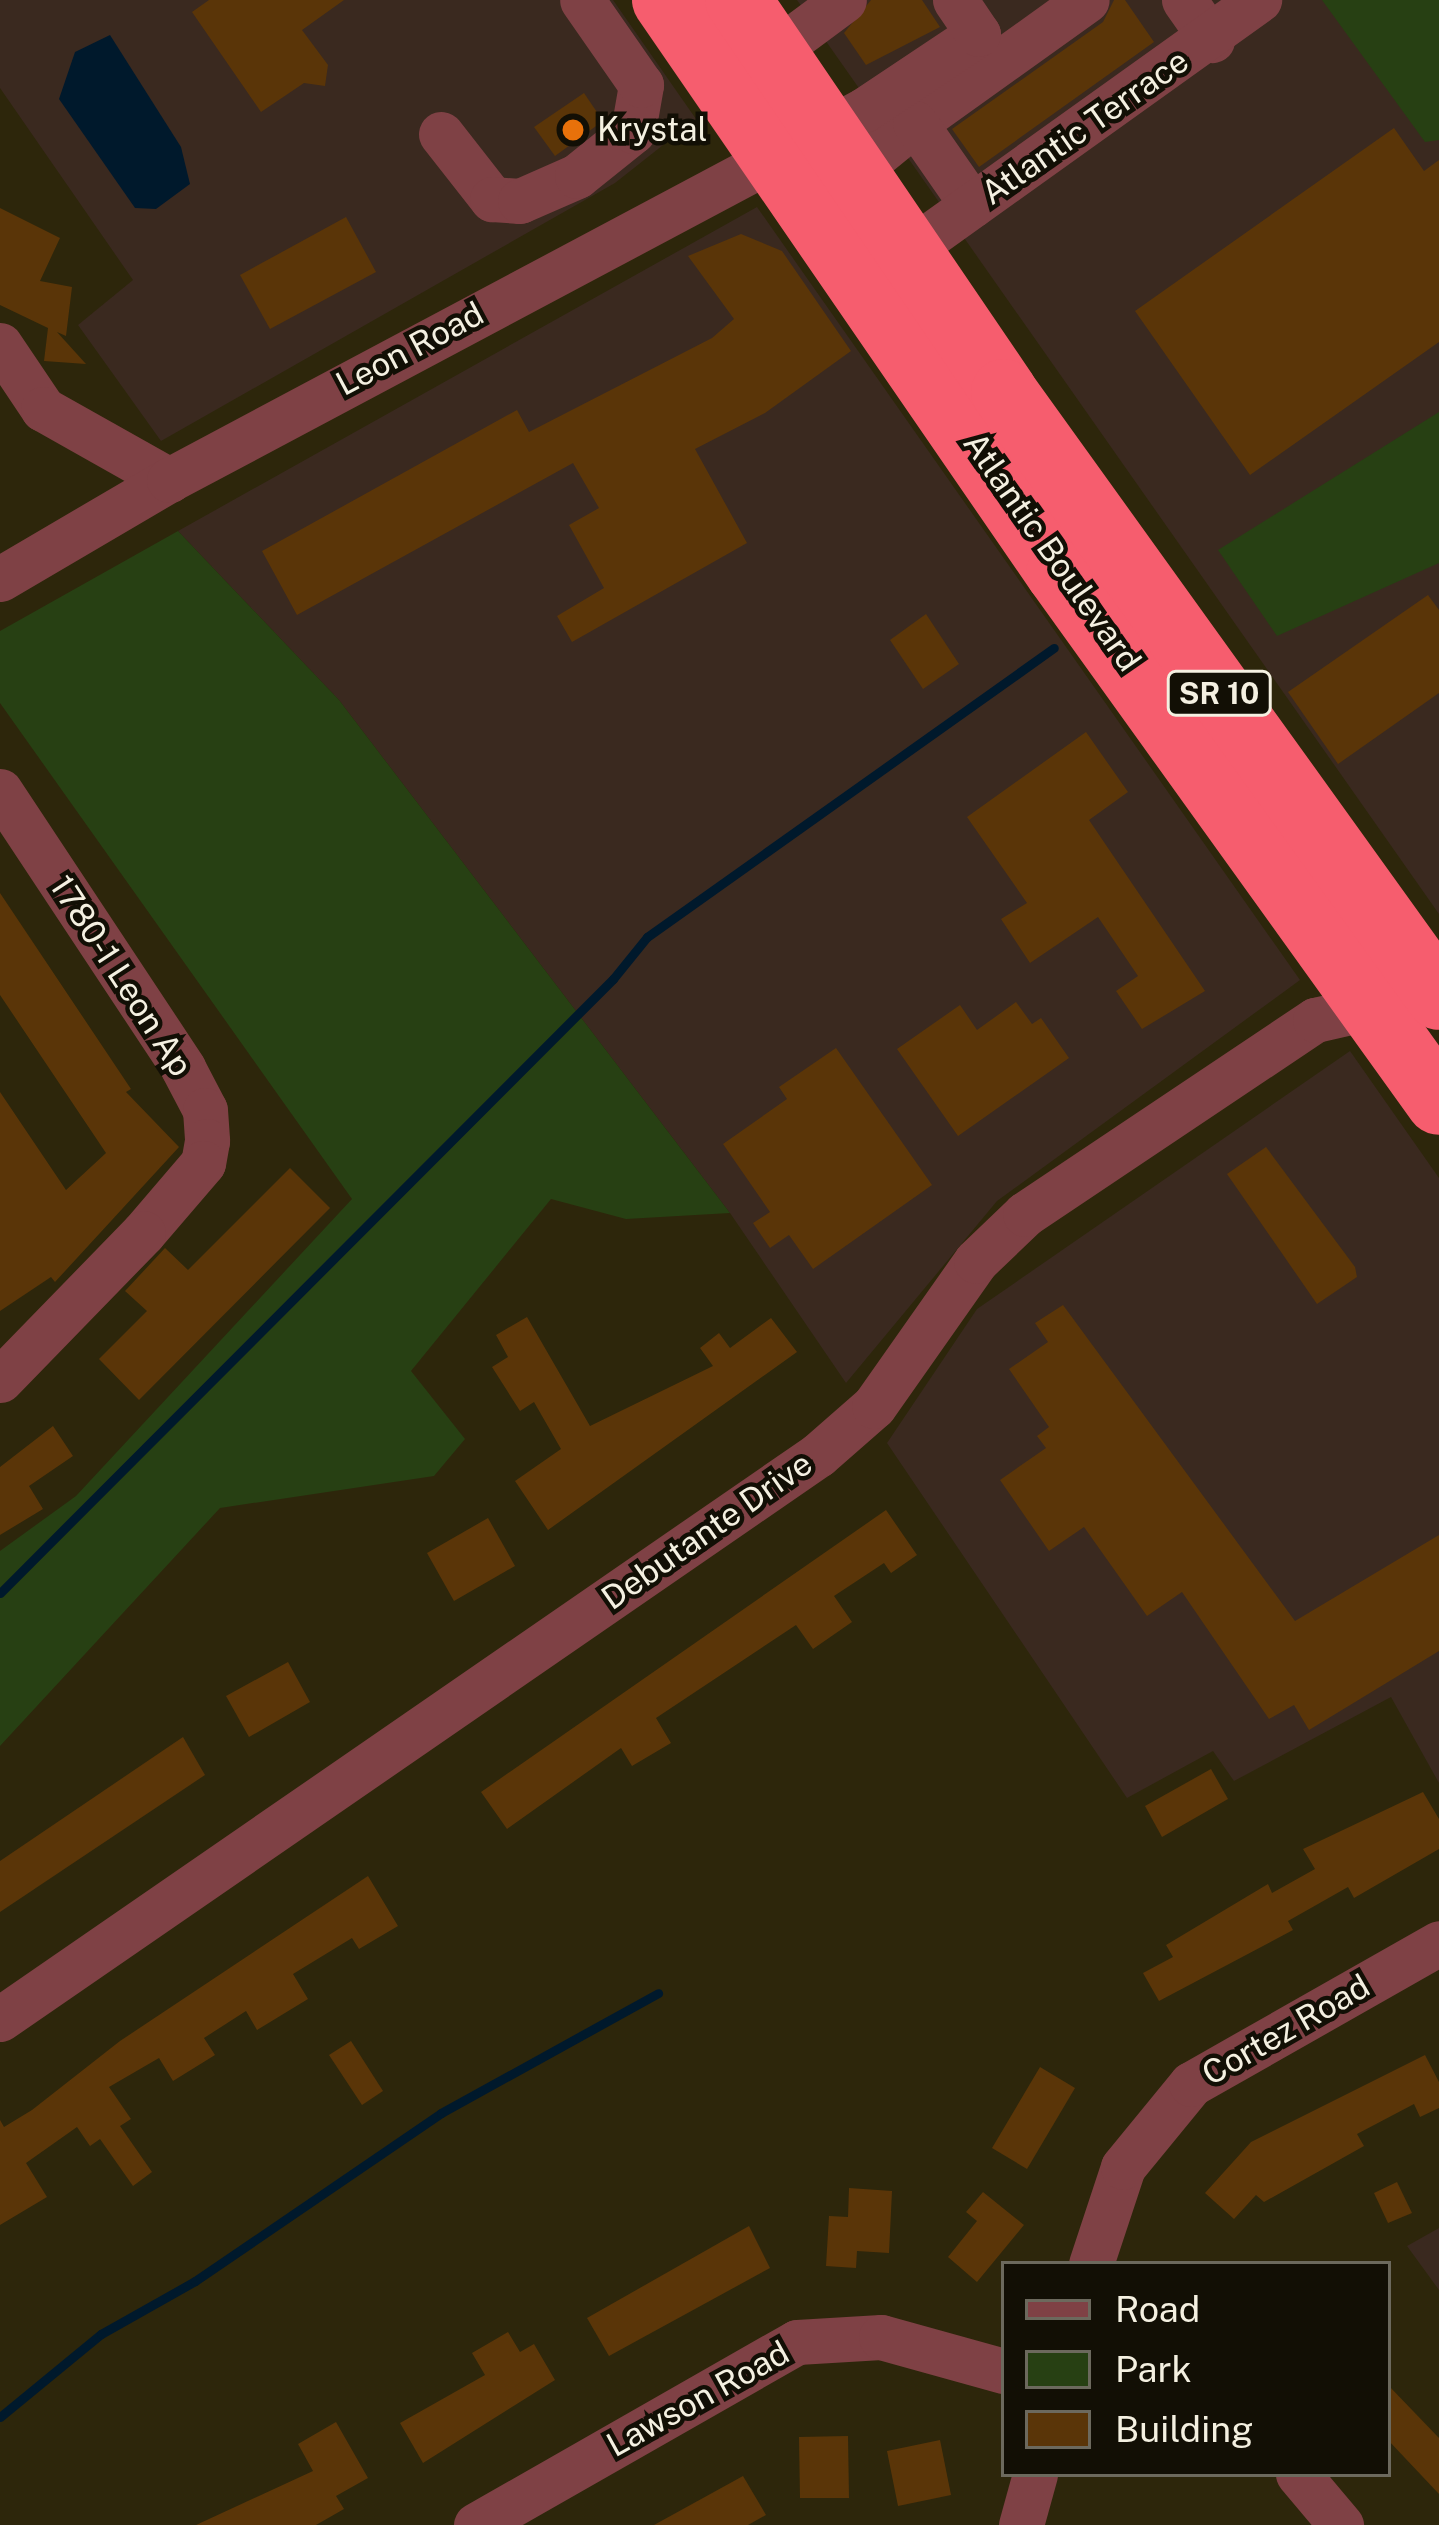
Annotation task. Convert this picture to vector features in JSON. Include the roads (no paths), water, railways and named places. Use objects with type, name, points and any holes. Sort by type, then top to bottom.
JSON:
[{"type":"highway","name":"Atlantic Boulevard","points":[[665,0],[908,251],[1306,821],[1438,994]]},
{"type":"highway","name":"Atlantic Boulevard","points":[[756,26],[817,152],[1369,1007],[1439,1102]]},
{"type":"street","points":[[756,26],[844,0]]},
{"type":"street","points":[[817,152],[916,124],[1088,0]]},
{"type":"street","points":[[1184,0],[1212,40]]},
{"type":"street","name":"Atlantic Terrace","points":[[908,251],[1212,40],[1258,0]]},
{"type":"street","points":[[817,152],[978,34],[975,7]]},
{"type":"street","points":[[441,134],[492,199],[520,201],[578,176],[633,131],[642,110],[641,85],[590,10]]},
{"type":"street","points":[[916,124],[971,206]]},
{"type":"street","name":"Leon Road","points":[[0,579],[169,480],[817,152]]},
{"type":"street","points":[[0,345],[43,410],[169,480]]},
{"type":"street","name":"1780-1 Leon Ap","points":[[0,791],[183,1068],[205,1110],[208,1141],[203,1163],[143,1233],[0,1380]]},
{"type":"street","name":"Debutante Drive","points":[[0,2019],[818,1455],[874,1406],[976,1262],[1025,1214],[1316,1020],[1438,994]]},
{"type":"street","name":"Cortez Road","points":[[1092,2261],[1124,2167],[1191,2084],[1439,1943]]},
{"type":"street","name":"Lawson Road","points":[[476,2525],[797,2342],[881,2337],[1001,2371]]},
{"type":"street","points":[[1022,2525],[1034,2477]]},
{"type":"street","points":[[1301,2477],[1341,2525]]},
{"type":"water","points":[[110,35],[181,147],[190,184],[156,209],[135,208],[59,99],[75,52]]},
{"type":"waterway","points":[[0,1593],[613,979],[647,937],[1054,648]]},
{"type":"waterway","points":[[0,2417],[101,2334],[195,2281],[441,2113],[658,1993]]},
{"type":"place","name":"Krystal","points":[[573,130]]}]
